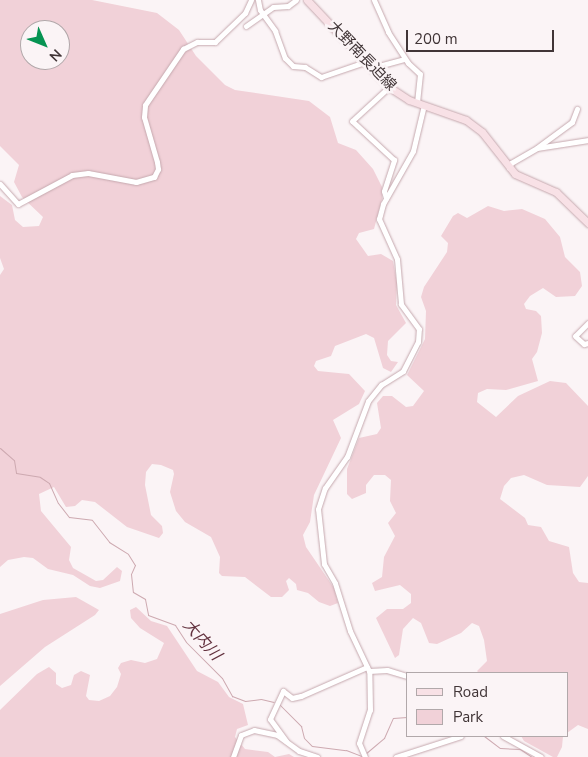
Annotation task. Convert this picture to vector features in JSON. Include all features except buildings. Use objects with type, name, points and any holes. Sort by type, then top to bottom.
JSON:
[{"type":"main road","name":"大野南長迫線","points":[[307,0],[389,87],[420,104],[455,114],[475,126],[509,168],[556,192],[588,223]]},
{"type":"street","points":[[0,184],[18,204],[72,175],[88,173],[136,182],[154,177],[158,169],[144,117],[146,105],[184,49],[198,42],[215,42],[245,13],[251,0]]},
{"type":"street","points":[[258,0],[263,15],[275,31],[285,58],[293,66],[305,67],[321,76],[365,62]]},
{"type":"street","points":[[246,26],[273,7],[288,6],[296,0]]},
{"type":"street","points":[[365,757],[359,743],[370,710],[368,669],[350,631],[335,583],[324,564],[318,509],[325,488],[347,457],[368,401],[381,385],[403,371],[418,342],[419,329],[401,304],[397,259],[379,219],[386,198],[413,151],[420,104],[420,74],[405,59],[374,0]]},
{"type":"street","points":[[371,68],[405,59]]},
{"type":"street","points":[[386,198],[384,191],[394,160],[352,121],[389,87]]},
{"type":"street","points":[[509,168],[511,163],[537,148],[572,122],[577,110]]},
{"type":"street","points":[[537,148],[588,140]]},
{"type":"street","points":[[588,323],[575,336],[584,344],[588,343]]},
{"type":"street","points":[[286,741],[270,719],[283,691],[292,698],[301,696],[368,669],[387,670],[406,676]]},
{"type":"street","points":[[233,757],[237,741],[246,731],[268,732],[286,741],[299,751],[317,757]]},
{"type":"street","points":[[396,757],[458,737]]},
{"type":"street","points":[[505,737],[540,757]]},
{"type":"green space","points":[[0,0],[92,0],[157,13],[179,30],[196,56],[225,85],[235,90],[309,101],[330,117],[338,143],[356,150],[373,169],[382,187],[382,199],[374,229],[359,233],[356,239],[368,256],[381,254],[393,261],[397,283],[396,305],[406,323],[388,341],[387,355],[391,361],[398,362],[391,372],[383,368],[374,338],[366,334],[335,346],[331,356],[316,361],[314,366],[318,371],[349,374],[365,391],[359,404],[333,420],[341,438],[314,495],[310,522],[303,535],[306,547],[334,588],[338,603],[330,606],[319,602],[308,593],[297,590],[296,584],[289,578],[286,581],[289,590],[282,597],[271,597],[245,577],[222,576],[219,573],[220,557],[211,537],[185,522],[176,511],[170,492],[174,474],[173,470],[161,465],[152,464],[146,472],[145,485],[151,515],[162,526],[163,533],[159,538],[127,527],[95,502],[82,500],[75,506],[66,507],[54,487],[39,494],[41,511],[71,547],[69,560],[73,568],[96,581],[103,580],[117,567],[122,571],[120,581],[100,588],[90,586],[73,575],[48,569],[33,558],[24,557],[8,560],[0,567],[0,275],[4,269],[0,258],[0,196],[12,205],[15,220],[23,227],[39,226],[43,217],[22,197],[14,182],[19,165],[0,146]]},
{"type":"green space","points":[[488,206],[504,211],[522,209],[545,219],[560,237],[565,257],[580,272],[582,286],[575,296],[556,297],[543,288],[530,296],[524,304],[526,309],[536,311],[541,316],[542,333],[537,352],[532,359],[538,381],[506,390],[487,389],[478,393],[477,402],[496,417],[518,396],[550,381],[566,383],[588,406],[588,476],[580,487],[547,485],[524,475],[511,478],[504,486],[500,499],[525,518],[528,525],[541,527],[549,541],[569,547],[573,573],[579,582],[588,583],[588,729],[578,725],[568,732],[568,672],[478,672],[487,661],[484,640],[479,626],[472,623],[461,633],[437,644],[429,643],[421,623],[413,618],[403,629],[399,655],[395,658],[376,618],[387,609],[403,609],[411,603],[411,594],[400,585],[375,591],[372,583],[382,577],[384,557],[395,536],[388,523],[396,513],[390,501],[391,480],[385,475],[374,475],[366,485],[366,493],[352,499],[347,494],[347,469],[359,438],[377,434],[381,428],[377,403],[383,396],[392,396],[406,407],[413,406],[424,391],[407,375],[425,339],[426,311],[421,297],[424,287],[447,252],[448,243],[441,236],[453,216],[458,213],[467,218]]},
{"type":"green space","points":[[76,597],[99,610],[95,615],[45,647],[0,686],[0,614],[43,600]]},
{"type":"green space","points":[[136,607],[151,621],[167,626],[197,671],[218,682],[229,697],[243,704],[248,725],[237,729],[235,737],[245,749],[268,752],[275,757],[0,757],[0,710],[37,674],[49,667],[56,673],[56,684],[62,688],[71,685],[74,675],[81,671],[90,675],[86,696],[89,700],[99,701],[110,696],[117,687],[121,674],[118,668],[121,663],[131,660],[145,663],[157,659],[164,643],[140,628],[131,618],[130,610]]},
{"type":"green space","points":[[522,737],[563,737],[562,747],[557,757],[553,757],[524,741]]},
{"type":"green space","points":[[289,754],[294,757],[275,757]]},
{"type":"waterway","name":"大内川","points":[[0,448],[14,460],[16,473],[40,477],[49,483],[58,503],[69,517],[92,520],[109,542],[128,554],[135,565],[131,574],[133,592],[145,599],[148,615],[175,625],[186,642],[222,678],[232,696],[245,701],[261,699],[274,702]]},
{"type":"waterway","name":"大内川","points":[[278,703],[301,726],[304,738],[312,746],[346,750],[362,756]]},
{"type":"waterway","name":"大内川","points":[[365,754],[384,738],[393,718],[406,717]]},
{"type":"waterway","name":"大内川","points":[[485,737],[500,748],[520,749],[532,757]]}]
